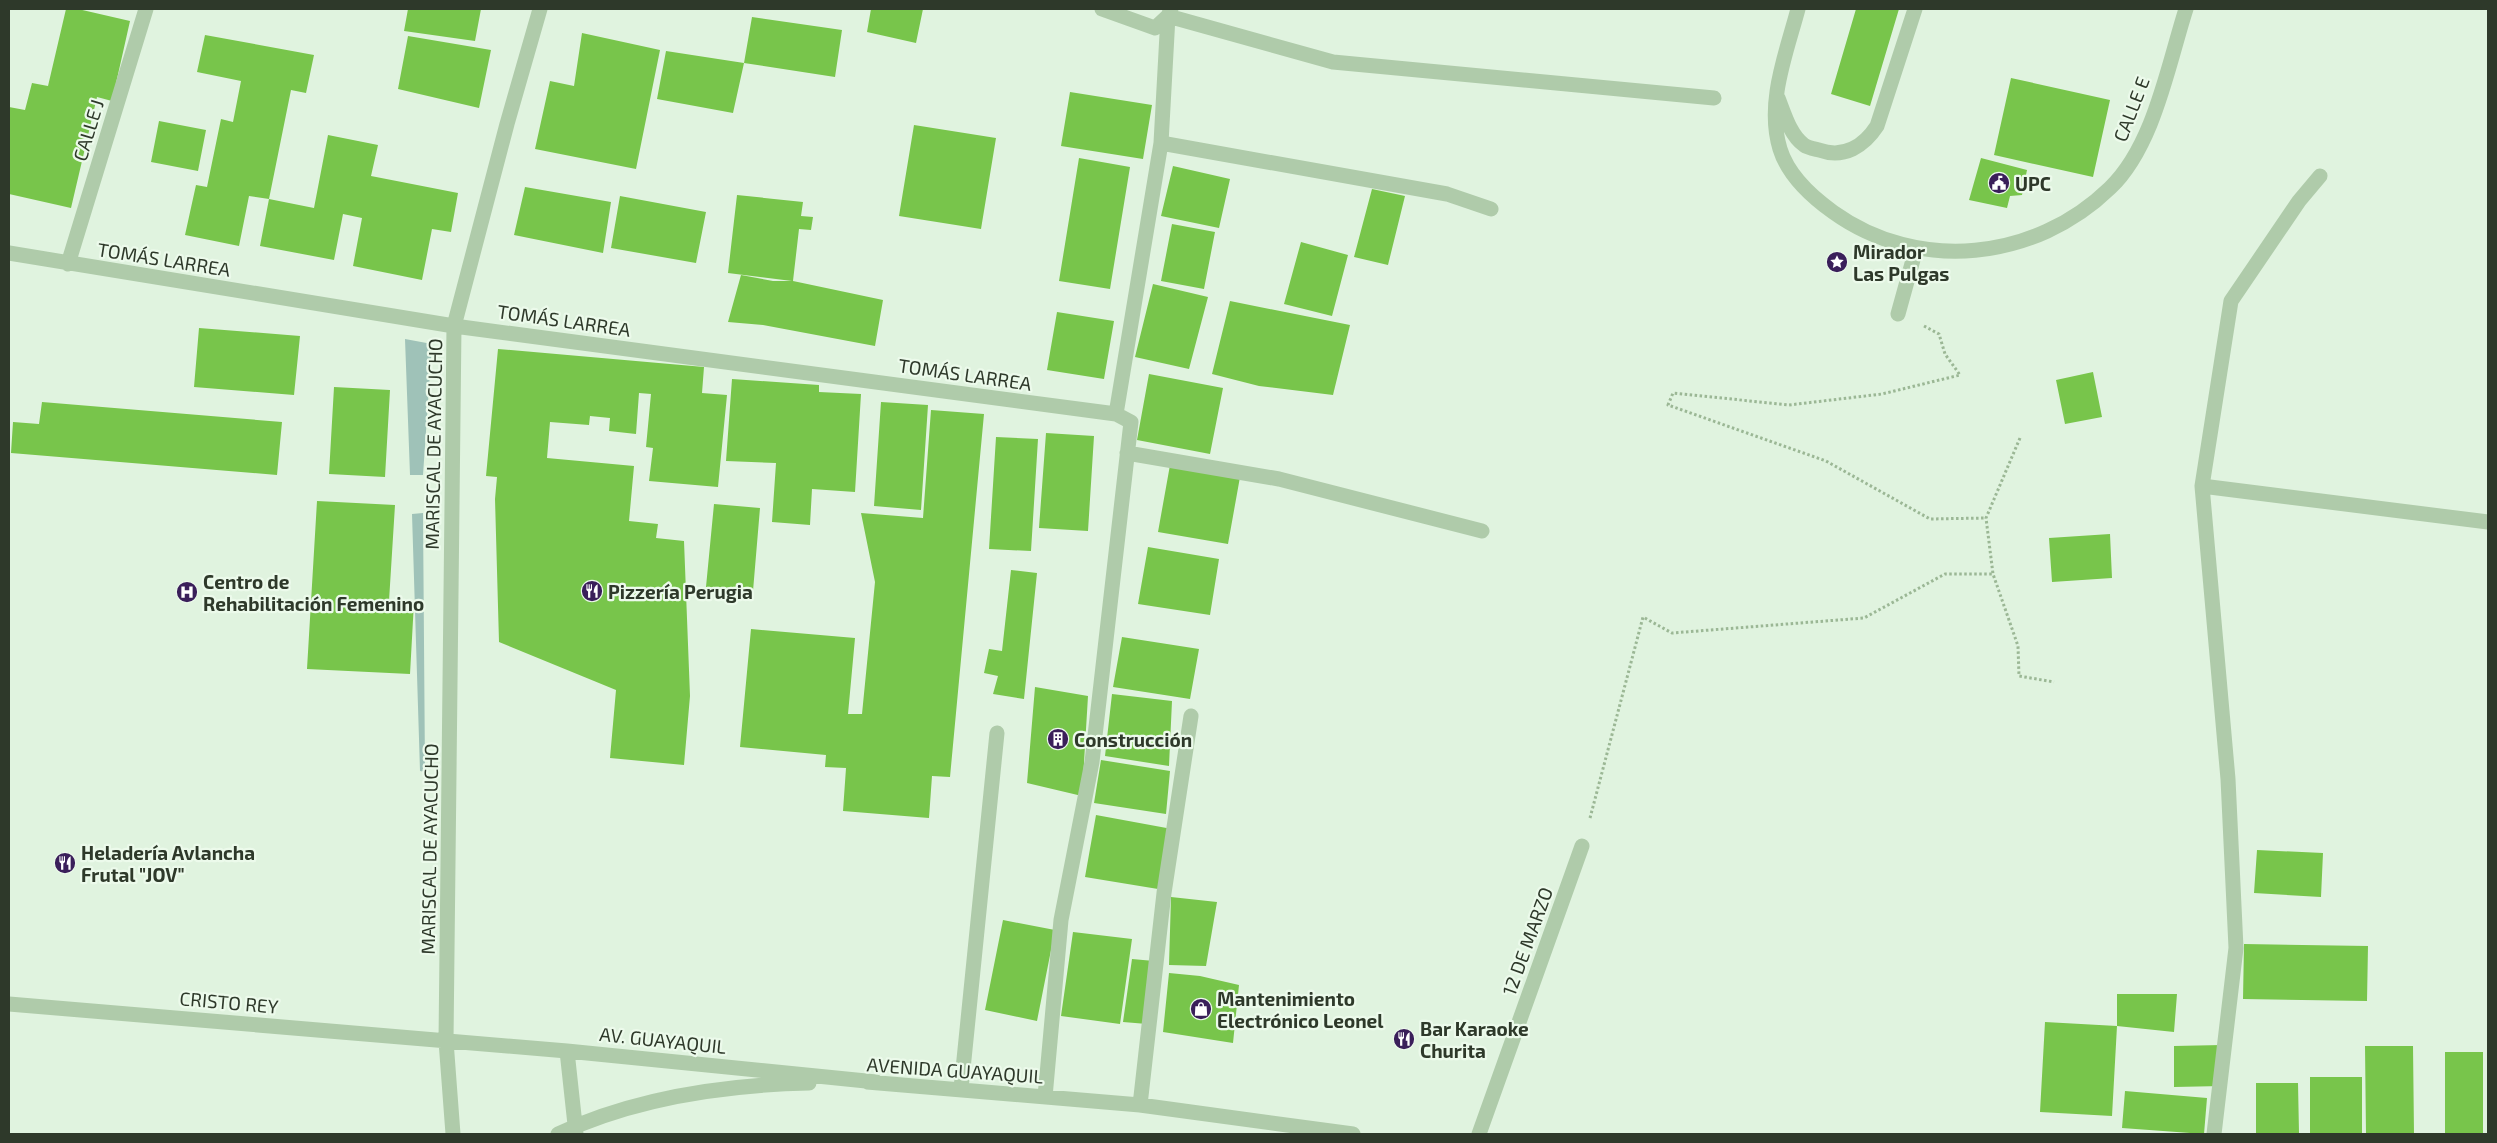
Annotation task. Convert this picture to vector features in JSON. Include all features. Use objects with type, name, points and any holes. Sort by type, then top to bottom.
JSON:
[{"type":"street","name":"CALLE J","points":[[68,264],[146,9]]},
{"type":"street","name":"MARISCAL DE AYACUCHO","points":[[453,1134],[446,1041],[454,326],[507,124],[540,9]]},
{"type":"street","points":[[1102,9],[1154,28],[1169,12]]},
{"type":"street","name":"CALLE E","points":[[1798,9],[1776,94],[1775,123],[1781,151],[1795,176],[1816,201],[1845,221],[1869,233],[1916,250],[1956,252],[1997,248],[2055,227],[2083,210],[2111,188],[2133,158],[2150,125],[2186,9]]},
{"type":"street","points":[[1776,94],[1790,127],[1804,145],[1829,154],[1853,151],[1868,140],[1877,126],[1915,9]]},
{"type":"street","points":[[1169,12],[1333,62],[1714,98]]},
{"type":"street","points":[[1046,1097],[1061,920],[1092,762],[1131,422],[1116,414],[1162,143],[1169,12]]},
{"type":"street","points":[[1162,143],[1447,194],[1491,209]]},
{"type":"street","points":[[2214,1134],[2236,948],[2228,779],[2202,486],[2232,301],[2298,201],[2320,176]]},
{"type":"street","points":[[1898,314],[1916,250]]},
{"type":"street","name":"TOMÁS LARREA","points":[[9,253],[454,326],[1116,414]]},
{"type":"street","points":[[1127,453],[1280,479],[1482,531]]},
{"type":"street","points":[[2202,486],[2488,522]]},
{"type":"street","points":[[1140,1105],[1164,893],[1191,716]]},
{"type":"street","points":[[961,1089],[997,733]]},
{"type":"street","name":"12 DE MARZO","points":[[1479,1134],[1582,846]]},
{"type":"street","name":"CRISTO REY","points":[[9,1004],[446,1041]]},
{"type":"street","name":"AV. GUAYAQUIL","points":[[446,1041],[567,1051],[876,1082]]},
{"type":"street","points":[[567,1051],[576,1130]]},
{"type":"street","name":"AVENIDA GUAYAQUIL","points":[[558,1134],[576,1130],[622,1110],[701,1094],[790,1084],[876,1082],[1140,1105],[1353,1134]]},
{"type":"path","points":[[1898,314],[1940,334],[1945,354],[1960,375],[1882,394],[1789,405],[1673,393],[1668,405],[1826,461],[1930,519],[1986,518]]},
{"type":"path","points":[[2020,438],[1986,518],[1993,574],[2018,646],[2018,676],[2054,682]]},
{"type":"path","points":[[1582,846],[1642,617],[1672,633],[1864,618],[1945,574],[1993,574]]},
{"type":"shaded area","points":[[405,339],[432,344],[423,475],[410,475]]},
{"type":"shaded area","points":[[423,513],[425,772],[420,771],[412,514]]},
{"type":"building","points":[[66,9],[78,9],[130,21],[112,101],[97,97],[71,208],[9,194],[9,107],[25,110],[32,83],[48,86]]},
{"type":"building","points":[[408,9],[481,9],[475,41],[404,31]]},
{"type":"building","points":[[871,9],[923,9],[916,43],[867,32]]},
{"type":"building","points":[[1856,9],[1899,9],[1870,106],[1831,94]]},
{"type":"building","points":[[752,17],[842,30],[835,77],[744,63]]},
{"type":"building","points":[[582,33],[660,50],[636,169],[535,149],[550,81],[574,86]]},
{"type":"building","points":[[205,35],[314,55],[306,93],[291,90],[269,199],[249,196],[239,246],[185,235],[196,185],[207,187],[221,119],[233,122],[241,81],[197,72]]},
{"type":"building","points":[[408,36],[491,50],[479,108],[398,89]]},
{"type":"building","points":[[666,51],[744,63],[733,113],[657,99]]},
{"type":"building","points":[[2011,78],[2110,100],[2093,177],[1994,155]]},
{"type":"building","points":[[1070,92],[1152,105],[1143,159],[1061,146]]},
{"type":"building","points":[[159,121],[206,130],[198,171],[151,162]]},
{"type":"building","points":[[914,125],[996,138],[981,229],[899,216]]},
{"type":"building","points":[[328,135],[378,145],[371,176],[458,193],[451,232],[432,229],[422,280],[353,266],[362,218],[343,214],[334,260],[260,246],[269,199],[314,208]]},
{"type":"building","points":[[1079,158],[1130,167],[1110,289],[1059,281]]},
{"type":"building","name":"UPC","points":[[1981,158],[2027,170],[2022,195],[2010,196],[2007,208],[1969,200]]},
{"type":"building","points":[[1173,166],[1230,179],[1219,228],[1161,216]]},
{"type":"building","points":[[525,187],[611,202],[603,253],[514,235]]},
{"type":"building","points":[[1372,189],[1405,196],[1388,265],[1354,257]]},
{"type":"building","points":[[737,195],[803,202],[801,216],[813,217],[811,230],[799,229],[793,281],[883,300],[875,346],[763,325],[728,322],[741,275],[773,281],[792,281],[728,273]]},
{"type":"building","points":[[620,196],[706,212],[696,263],[611,248]]},
{"type":"building","points":[[1172,224],[1215,232],[1204,289],[1161,281]]},
{"type":"building","points":[[1301,242],[1348,255],[1332,316],[1284,304]]},
{"type":"building","points":[[1153,284],[1208,297],[1189,369],[1135,357]]},
{"type":"building","points":[[1230,301],[1350,325],[1333,395],[1259,386],[1212,374]]},
{"type":"building","points":[[1057,312],[1114,321],[1104,379],[1047,370]]},
{"type":"building","points":[[199,328],[300,336],[294,395],[194,387]]},
{"type":"building","points":[[498,349],[704,367],[702,393],[727,395],[718,487],[649,481],[653,448],[646,447],[651,394],[639,393],[636,434],[609,431],[610,418],[590,416],[589,425],[550,422],[547,458],[634,466],[629,521],[658,524],[656,538],[684,541],[690,696],[684,765],[610,758],[616,690],[499,642],[495,499],[497,477],[486,476]]},
{"type":"building","points":[[2093,372],[2102,417],[2065,424],[2056,380]]},
{"type":"building","points":[[1149,374],[1223,388],[1210,454],[1137,440]]},
{"type":"building","points":[[732,379],[819,385],[819,392],[861,394],[855,492],[812,489],[810,525],[772,522],[776,463],[726,461]]},
{"type":"building","points":[[334,387],[390,390],[385,477],[329,474]]},
{"type":"building","points":[[42,402],[282,422],[277,475],[11,453],[13,422],[39,424]]},
{"type":"building","points":[[881,402],[928,405],[921,510],[874,506]]},
{"type":"building","points":[[931,410],[984,414],[950,777],[932,776],[929,818],[843,811],[846,768],[825,767],[826,755],[740,747],[751,629],[855,638],[848,714],[862,714],[875,582],[861,513],[923,518]]},
{"type":"building","points":[[1046,433],[1094,436],[1088,531],[1039,528]]},
{"type":"building","points":[[996,437],[1038,439],[1031,551],[989,549]]},
{"type":"building","points":[[1170,465],[1240,477],[1228,544],[1158,532]]},
{"type":"building","points":[[317,501],[395,505],[389,601],[414,602],[410,674],[307,669]]},
{"type":"building","points":[[714,504],[760,508],[753,591],[706,587]]},
{"type":"building","points":[[2110,534],[2112,578],[2052,582],[2049,538]]},
{"type":"building","points":[[1148,547],[1219,559],[1210,615],[1138,604]]},
{"type":"building","points":[[1011,570],[1037,573],[1024,699],[993,694],[998,676],[984,673],[989,649],[1002,651]]},
{"type":"building","points":[[1122,637],[1199,649],[1190,699],[1113,687]]},
{"type":"building","name":"Construcción","points":[[1035,687],[1088,696],[1082,796],[1027,783]]},
{"type":"building","points":[[1112,694],[1172,701],[1169,766],[1105,756]]},
{"type":"building","points":[[1101,760],[1170,771],[1166,814],[1094,803]]},
{"type":"building","points":[[1096,815],[1172,829],[1158,889],[1085,877]]},
{"type":"building","points":[[2257,850],[2323,853],[2321,897],[2254,893]]},
{"type":"building","points":[[1171,897],[1217,902],[1206,966],[1169,965]]},
{"type":"building","points":[[1003,920],[1055,930],[1037,1021],[985,1010]]},
{"type":"building","points":[[1073,932],[1132,939],[1120,1024],[1061,1016]]},
{"type":"building","points":[[2244,944],[2368,946],[2367,1001],[2243,999]]},
{"type":"building","points":[[1132,959],[1154,961],[1147,1024],[1123,1022]]},
{"type":"building","name":"Mantenimiento Electrónico Leonel","points":[[1169,973],[1200,976],[1239,985],[1233,1043],[1163,1032]]},
{"type":"building","points":[[2117,994],[2177,994],[2174,1032],[2117,1026]]},
{"type":"building","points":[[2045,1022],[2117,1026],[2112,1116],[2040,1112]]},
{"type":"building","points":[[2222,1045],[2222,1086],[2174,1087],[2174,1046]]},
{"type":"building","points":[[2365,1046],[2413,1046],[2414,1134],[2366,1134]]},
{"type":"building","points":[[2445,1052],[2483,1052],[2483,1134],[2445,1134]]},
{"type":"building","points":[[2310,1077],[2362,1077],[2362,1134],[2310,1134]]},
{"type":"building","points":[[2256,1083],[2298,1083],[2299,1133],[2256,1134]]},
{"type":"building","points":[[2125,1091],[2207,1098],[2204,1134],[2122,1128]]},
{"type":"place","name":"UPC","points":[[1999,183]]},
{"type":"place","name":"Mirador Las Pulgas","points":[[1837,262]]},
{"type":"place","name":"Pizzería Perugia","points":[[592,591]]},
{"type":"place","name":"Centro de Rehabilitación Femenino","points":[[187,592]]},
{"type":"place","name":"Construcción","points":[[1058,739]]},
{"type":"place","name":"Heladería Avlancha Frutal \"JOV\"","points":[[65,863]]},
{"type":"place","name":"Mantenimiento Electrónico Leonel","points":[[1201,1009]]},
{"type":"place","name":"Bar Karaoke Churita","points":[[1404,1039]]}]
